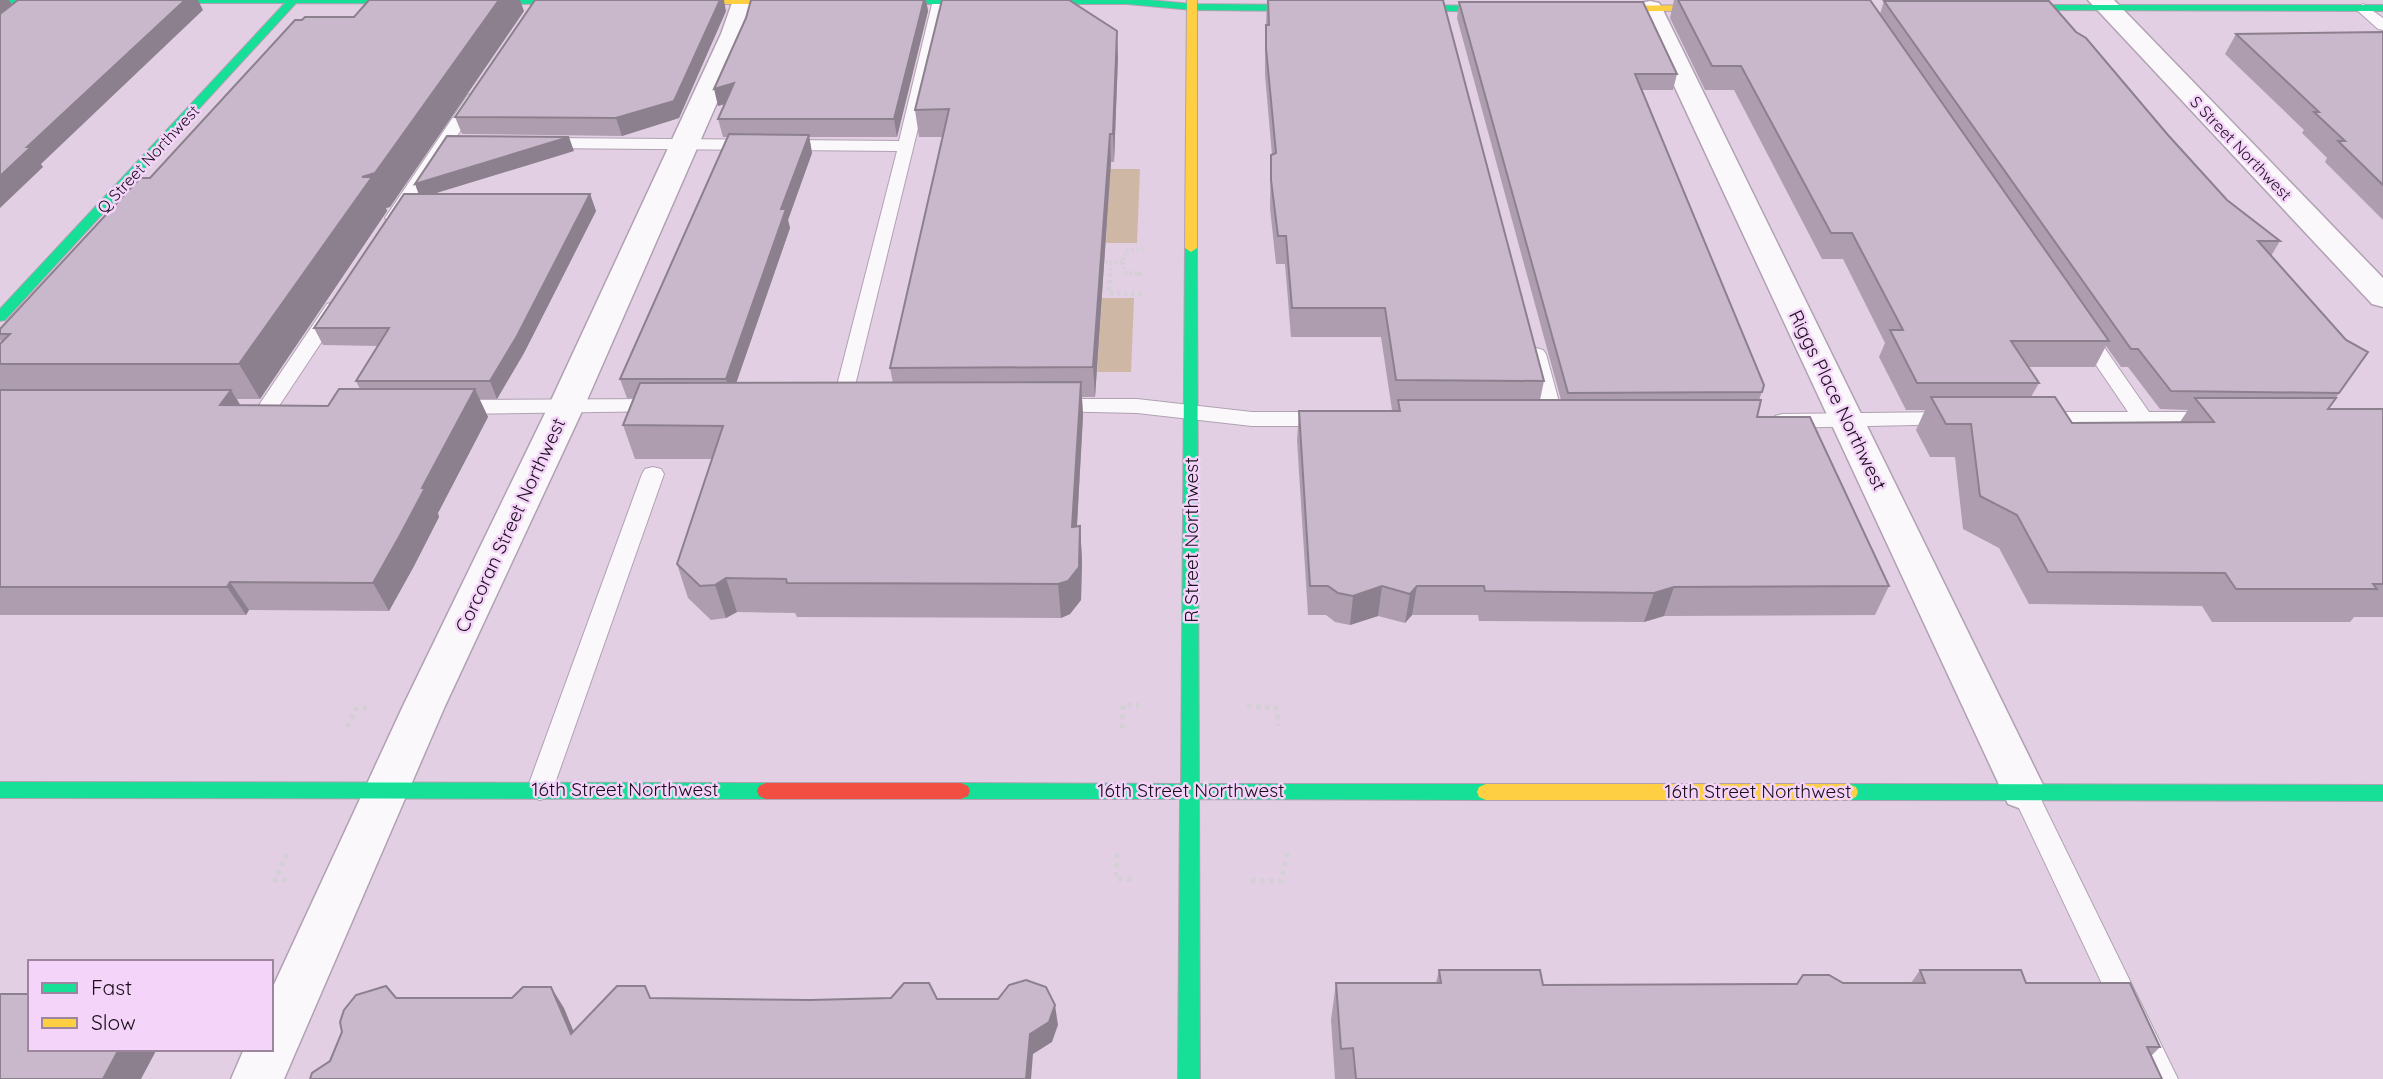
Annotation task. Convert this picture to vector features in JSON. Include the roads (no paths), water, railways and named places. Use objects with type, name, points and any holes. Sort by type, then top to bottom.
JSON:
[{"type":"main road","points":[[0,0],[81,0]]},
{"type":"main road","points":[[136,0],[609,1]]},
{"type":"main road","name":"Q Street Northwest","points":[[0,317],[294,0]]},
{"type":"main road","points":[[651,1],[818,1]]},
{"type":"main road","points":[[859,1],[1138,1],[1327,8]]},
{"type":"main road","name":"R Street Northwest","points":[[1189,1079],[1192,3]]},
{"type":"main road","points":[[1982,8],[2103,4],[2383,8]]},
{"type":"main road","points":[[1380,8],[1447,16],[1524,9]]},
{"type":"main road","points":[[1577,9],[1743,8]]},
{"type":"main road","name":"16th Street Northwest","points":[[0,790],[2383,793]]},
{"type":"street","name":"Corcoran Street Northwest","points":[[273,1045],[387,790],[566,407],[733,33],[745,0]]},
{"type":"street","name":"S Street Northwest","points":[[2103,4],[2383,297]]},
{"type":"street","name":"Riggs Place Northwest","points":[[1650,8],[2024,791]]},
{"type":"street","name":"Corcoran Street Northwest","points":[[257,1079],[270,1051]]},
{"type":"lane","points":[[22,15],[39,0]]},
{"type":"lane","points":[[531,15],[540,0]]},
{"type":"lane","points":[[869,405],[835,405],[906,146],[940,0]]},
{"type":"lane","points":[[2364,8],[2383,26]]},
{"type":"lane","points":[[383,234],[487,79]]},
{"type":"lane","points":[[444,142],[471,142]]},
{"type":"lane","points":[[524,143],[906,146]]},
{"type":"lane","points":[[268,407],[345,292]]},
{"type":"lane","points":[[2074,317],[2143,419]]},
{"type":"lane","points":[[1532,340],[1553,420]]},
{"type":"lane","points":[[429,407],[680,406]]},
{"type":"lane","points":[[1030,406],[1137,406],[1252,419],[1348,419]]},
{"type":"lane","points":[[241,407],[295,407]]},
{"type":"lane","points":[[1757,421],[1966,419]]},
{"type":"lane","points":[[2021,419],[2237,419]]},
{"type":"lane","points":[[1526,420],[1580,420]]},
{"type":"lane","points":[[540,789],[653,474]]},
{"type":"lane","points":[[2024,791],[2163,1079]]}]
